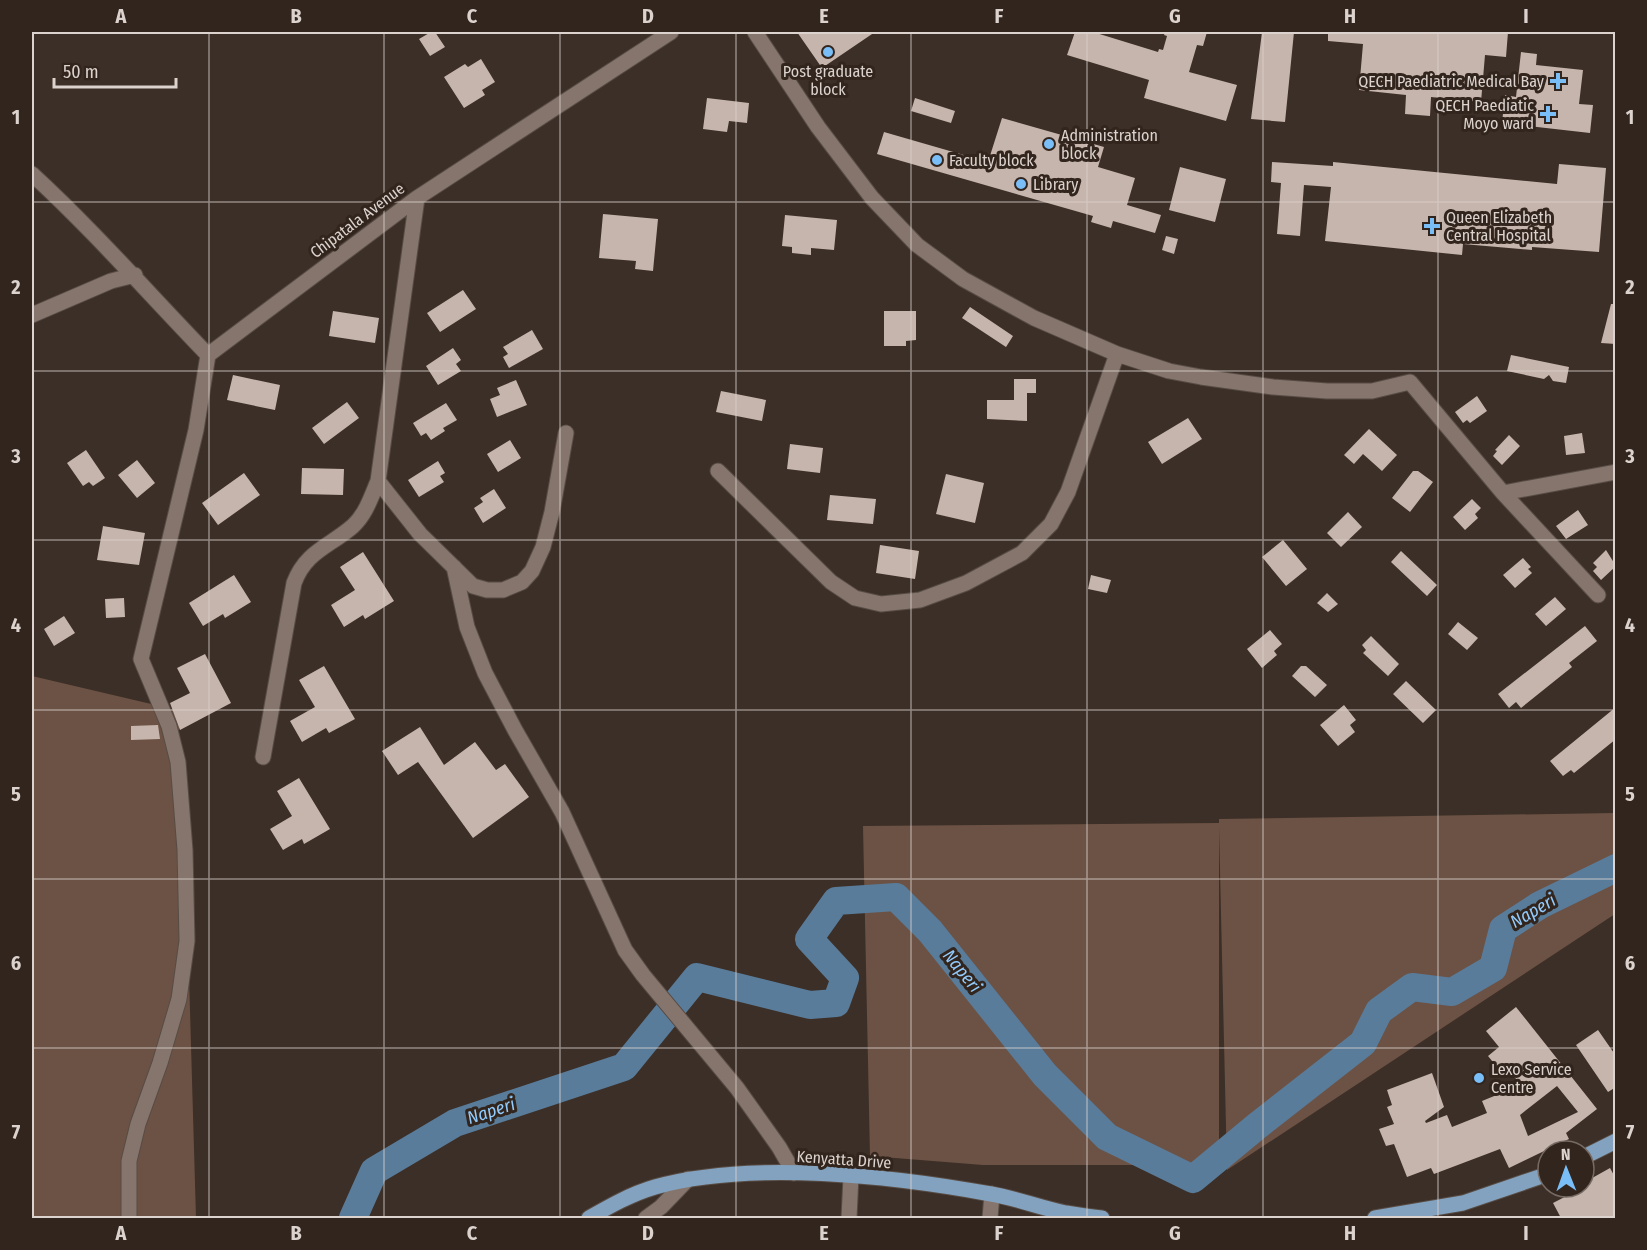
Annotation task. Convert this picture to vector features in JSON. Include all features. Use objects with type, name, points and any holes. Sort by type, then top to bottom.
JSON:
[{"type":"main road","points":[[1596,1151],[1616,1141]]},
{"type":"main road","name":"Kenyatta Drive","points":[[589,1218],[619,1201],[653,1188],[688,1179],[794,1173],[850,1176],[992,1194],[1066,1216],[1102,1218]]},
{"type":"main road","points":[[1376,1218],[1463,1203],[1536,1178]]},
{"type":"street","name":"Chipatala Avenue","points":[[208,355],[417,198],[671,32]]},
{"type":"street","points":[[755,32],[818,127],[872,198],[917,245],[963,279],[1034,318],[1116,354],[1168,371],[1273,387],[1326,391],[1372,390],[1410,382],[1503,493],[1599,595]]},
{"type":"street","points":[[32,174],[135,275],[208,355],[196,430],[141,659],[168,726],[178,762],[185,850],[187,941],[179,999],[160,1063],[138,1124],[129,1161],[129,1218]]},
{"type":"street","points":[[263,757],[294,583],[299,568],[312,555],[354,525],[368,506],[378,482],[417,198]]},
{"type":"street","points":[[32,315],[111,281],[135,275]]},
{"type":"street","points":[[718,471],[831,582],[855,598],[881,604],[920,600],[966,583],[1022,553],[1051,524],[1068,492],[1116,354]]},
{"type":"street","points":[[378,482],[420,534],[473,586],[487,590],[503,590],[522,582],[532,571],[543,547],[566,432]]},
{"type":"street","points":[[1503,493],[1616,472]]},
{"type":"street","points":[[454,567],[467,627],[485,673],[562,812],[625,950],[737,1088],[779,1147],[794,1173]]},
{"type":"street","points":[[849,1218],[850,1176]]},
{"type":"street","points":[[646,1218],[661,1207],[688,1179]]},
{"type":"street","points":[[990,1218],[992,1194]]},
{"type":"shaded area","points":[[32,676],[181,711],[179,730],[185,838],[196,1218],[32,1218]]},
{"type":"shaded area","points":[[1615,813],[1615,914],[1227,1170],[1219,827],[1219,1165],[983,1165],[870,1156],[863,826],[1219,823],[1219,819]]},
{"type":"building","points":[[435,32],[445,47],[430,56],[419,39]]},
{"type":"building","name":"Post graduate block","points":[[797,32],[875,32],[822,68]]},
{"type":"building","points":[[1075,32],[1093,32],[1158,52],[1159,49],[1163,50],[1167,36],[1164,35],[1165,32],[1207,32],[1203,46],[1197,45],[1189,72],[1237,85],[1226,121],[1144,98],[1149,80],[1067,55]]},
{"type":"building","points":[[1262,32],[1294,32],[1285,122],[1251,119]]},
{"type":"building","points":[[1328,32],[1508,32],[1506,57],[1485,55],[1481,102],[1431,97],[1430,116],[1405,114],[1406,95],[1359,90],[1363,44],[1328,41]]},
{"type":"building","points":[[1521,52],[1537,54],[1536,65],[1583,70],[1579,104],[1593,105],[1590,133],[1502,123],[1505,95],[1516,97]]},
{"type":"building","points":[[481,59],[495,82],[482,90],[485,95],[464,108],[444,77],[465,64],[468,67]]},
{"type":"building","points":[[707,98],[749,103],[747,123],[729,121],[727,132],[703,129]]},
{"type":"building","points":[[915,98],[955,111],[951,123],[911,111]]},
{"type":"building","points":[[1002,118],[1104,147],[1098,167],[1135,178],[1127,205],[1161,215],[1155,233],[1113,221],[1111,228],[1091,222],[1093,216],[877,154],[884,132],[988,162]]},
{"type":"building","points":[[1272,162],[1333,166],[1333,162],[1557,184],[1559,164],[1606,168],[1599,252],[1532,247],[1532,250],[1463,244],[1462,255],[1325,241],[1331,187],[1304,185],[1300,236],[1277,234],[1281,183],[1271,182]]},
{"type":"building","points":[[1180,167],[1226,179],[1215,222],[1169,210]]},
{"type":"building","points":[[603,214],[658,219],[653,271],[635,269],[636,261],[599,258]]},
{"type":"building","points":[[785,215],[837,220],[834,250],[811,248],[811,255],[792,253],[792,247],[782,246]]},
{"type":"building","points":[[1166,236],[1178,239],[1174,254],[1162,250]]},
{"type":"building","points":[[463,290],[476,309],[440,332],[427,313]]},
{"type":"building","points":[[1611,304],[1616,304],[1616,344],[1601,343]]},
{"type":"building","points":[[970,307],[1013,336],[1006,347],[962,318]]},
{"type":"building","points":[[333,311],[379,318],[375,343],[329,336]]},
{"type":"building","points":[[884,311],[916,311],[916,340],[906,341],[906,346],[884,346]]},
{"type":"building","points":[[532,330],[543,349],[509,368],[503,357],[508,354],[503,347]]},
{"type":"building","points":[[453,348],[461,360],[456,364],[461,371],[438,385],[426,366]]},
{"type":"building","points":[[1511,355],[1569,367],[1566,383],[1553,381],[1549,375],[1544,379],[1507,371]]},
{"type":"building","points":[[233,375],[280,385],[275,410],[227,400]]},
{"type":"building","points":[[1014,379],[1036,379],[1036,393],[1027,393],[1027,421],[987,419],[987,400],[1014,400]]},
{"type":"building","points":[[516,380],[527,405],[497,417],[490,399],[500,395],[497,388]]},
{"type":"building","points":[[721,391],[766,400],[762,421],[716,412]]},
{"type":"building","points":[[1477,396],[1487,411],[1470,423],[1467,420],[1463,423],[1455,412]]},
{"type":"building","points":[[347,402],[359,418],[324,444],[312,428]]},
{"type":"building","points":[[446,403],[457,420],[443,428],[445,431],[431,440],[426,433],[421,436],[413,423]]},
{"type":"building","points":[[1188,418],[1202,439],[1162,464],[1148,442]]},
{"type":"building","points":[[1369,429],[1397,455],[1382,471],[1363,454],[1354,464],[1344,455]]},
{"type":"building","points":[[1582,433],[1585,453],[1566,455],[1564,436]]},
{"type":"building","points":[[1509,435],[1520,446],[1502,465],[1493,456],[1497,451],[1495,450]]},
{"type":"building","points":[[510,440],[521,458],[498,472],[487,454]]},
{"type":"building","points":[[790,444],[823,448],[820,473],[787,469]]},
{"type":"building","points":[[86,450],[105,478],[93,486],[89,482],[83,486],[67,463]]},
{"type":"building","points":[[137,460],[155,483],[137,498],[118,475]]},
{"type":"building","points":[[438,461],[445,473],[440,476],[444,482],[419,497],[408,480]]},
{"type":"building","points":[[302,468],[344,469],[343,495],[301,494]]},
{"type":"building","points":[[1413,471],[1418,471],[1433,482],[1410,512],[1392,498]]},
{"type":"building","points":[[244,473],[260,495],[218,525],[202,503]]},
{"type":"building","points":[[946,474],[984,483],[975,523],[936,514]]},
{"type":"building","points":[[494,489],[506,508],[483,523],[474,508],[483,502],[480,498]]},
{"type":"building","points":[[830,495],[876,499],[873,524],[827,520]]},
{"type":"building","points":[[1472,499],[1481,508],[1475,514],[1478,518],[1465,530],[1453,517]]},
{"type":"building","points":[[1578,510],[1588,525],[1566,539],[1556,526]]},
{"type":"building","points":[[1348,512],[1362,527],[1341,547],[1327,533]]},
{"type":"building","points":[[103,526],[145,533],[139,565],[97,560]]},
{"type":"building","points":[[1283,540],[1307,569],[1286,586],[1262,557]]},
{"type":"building","points":[[880,545],[919,551],[915,579],[876,573]]},
{"type":"building","points":[[1606,550],[1616,566],[1601,580],[1593,571],[1597,567],[1593,563]]},
{"type":"building","points":[[1401,551],[1437,585],[1427,596],[1391,562]]},
{"type":"building","points":[[363,552],[394,601],[365,619],[363,615],[344,627],[331,605],[355,590],[340,567]]},
{"type":"building","points":[[1523,558],[1531,567],[1528,569],[1532,573],[1515,588],[1503,575]]},
{"type":"building","points":[[234,575],[251,602],[225,618],[223,614],[203,626],[189,603]]},
{"type":"building","points":[[1091,575],[1111,580],[1107,593],[1088,589]]},
{"type":"building","points":[[1327,593],[1338,604],[1328,612],[1317,603]]},
{"type":"building","points":[[1555,597],[1566,609],[1546,626],[1535,614]]},
{"type":"building","points":[[124,598],[125,617],[106,618],[105,599]]},
{"type":"building","points":[[64,616],[75,633],[54,646],[44,629]]},
{"type":"building","points":[[1458,622],[1478,638],[1467,650],[1448,634]]},
{"type":"building","points":[[1585,626],[1597,641],[1569,663],[1572,667],[1521,708],[1516,702],[1509,708],[1498,694]]},
{"type":"building","points":[[1270,630],[1282,644],[1274,651],[1277,655],[1262,668],[1247,649]]},
{"type":"building","points":[[1371,636],[1399,664],[1388,676],[1363,653],[1366,650],[1362,645]]},
{"type":"building","points":[[205,654],[231,703],[180,730],[170,703],[190,693],[177,668]]},
{"type":"building","points":[[324,666],[355,719],[329,733],[326,728],[302,742],[290,721],[315,707],[299,680]]},
{"type":"building","points":[[1301,666],[1306,666],[1327,685],[1315,697],[1292,676]]},
{"type":"building","points":[[1406,681],[1436,710],[1423,723],[1393,694]]},
{"type":"building","points":[[1344,705],[1356,720],[1350,725],[1355,732],[1338,746],[1320,725]]},
{"type":"building","points":[[1616,707],[1616,739],[1574,773],[1571,770],[1563,776],[1550,761]]},
{"type":"building","points":[[158,725],[160,739],[131,740],[131,726]]},
{"type":"building","points":[[420,727],[444,765],[475,742],[496,770],[505,764],[529,797],[473,838],[418,762],[398,775],[382,751]]},
{"type":"building","points":[[299,778],[330,829],[304,844],[302,839],[283,850],[270,829],[292,816],[277,791]]},
{"type":"building","points":[[1516,1007],[1597,1109],[1566,1133],[1569,1139],[1536,1139],[1536,1155],[1509,1168],[1500,1149],[1434,1174],[1431,1168],[1407,1177],[1394,1144],[1386,1146],[1379,1129],[1394,1124],[1387,1107],[1392,1105],[1387,1090],[1432,1073],[1444,1107],[1425,1121],[1426,1123],[1447,1115],[1452,1127],[1487,1113],[1482,1101],[1521,1085],[1503,1063],[1497,1067],[1488,1056],[1499,1047],[1486,1031]],"holes":[[[1557,1086],[1578,1112],[1528,1136],[1520,1115]]]},
{"type":"building","points":[[1598,1030],[1616,1056],[1616,1087],[1608,1092],[1576,1045]]},
{"type":"building","points":[[1610,1168],[1616,1179],[1616,1218],[1561,1218],[1553,1203],[1561,1199],[1596,1199],[1596,1176]]},
{"type":"waterway","name":"Naperi","points":[[353,1218],[374,1171],[455,1123],[624,1067],[697,977],[810,1005],[836,1003],[845,978],[809,939],[836,901],[896,897],[930,931],[1045,1075],[1107,1137],[1193,1179],[1363,1043],[1379,1011],[1412,987],[1452,992],[1493,968],[1503,929],[1540,905],[1616,868]]},
{"type":"place","name":"Post graduate block","points":[[828,52]]},
{"type":"place","name":"QECH Paediatric Medical Bay","points":[[1558,81]]},
{"type":"place","name":"QECH Paediatic Moyo ward","points":[[1548,114]]},
{"type":"place","name":"Administration block","points":[[1049,144]]},
{"type":"place","name":"Faculty block","points":[[937,160]]},
{"type":"place","name":"Library","points":[[1021,184]]},
{"type":"place","name":"Queen Elizabeth Central Hospital","points":[[1432,226]]},
{"type":"place","name":"Lexo Service Centre","points":[[1479,1078]]}]
